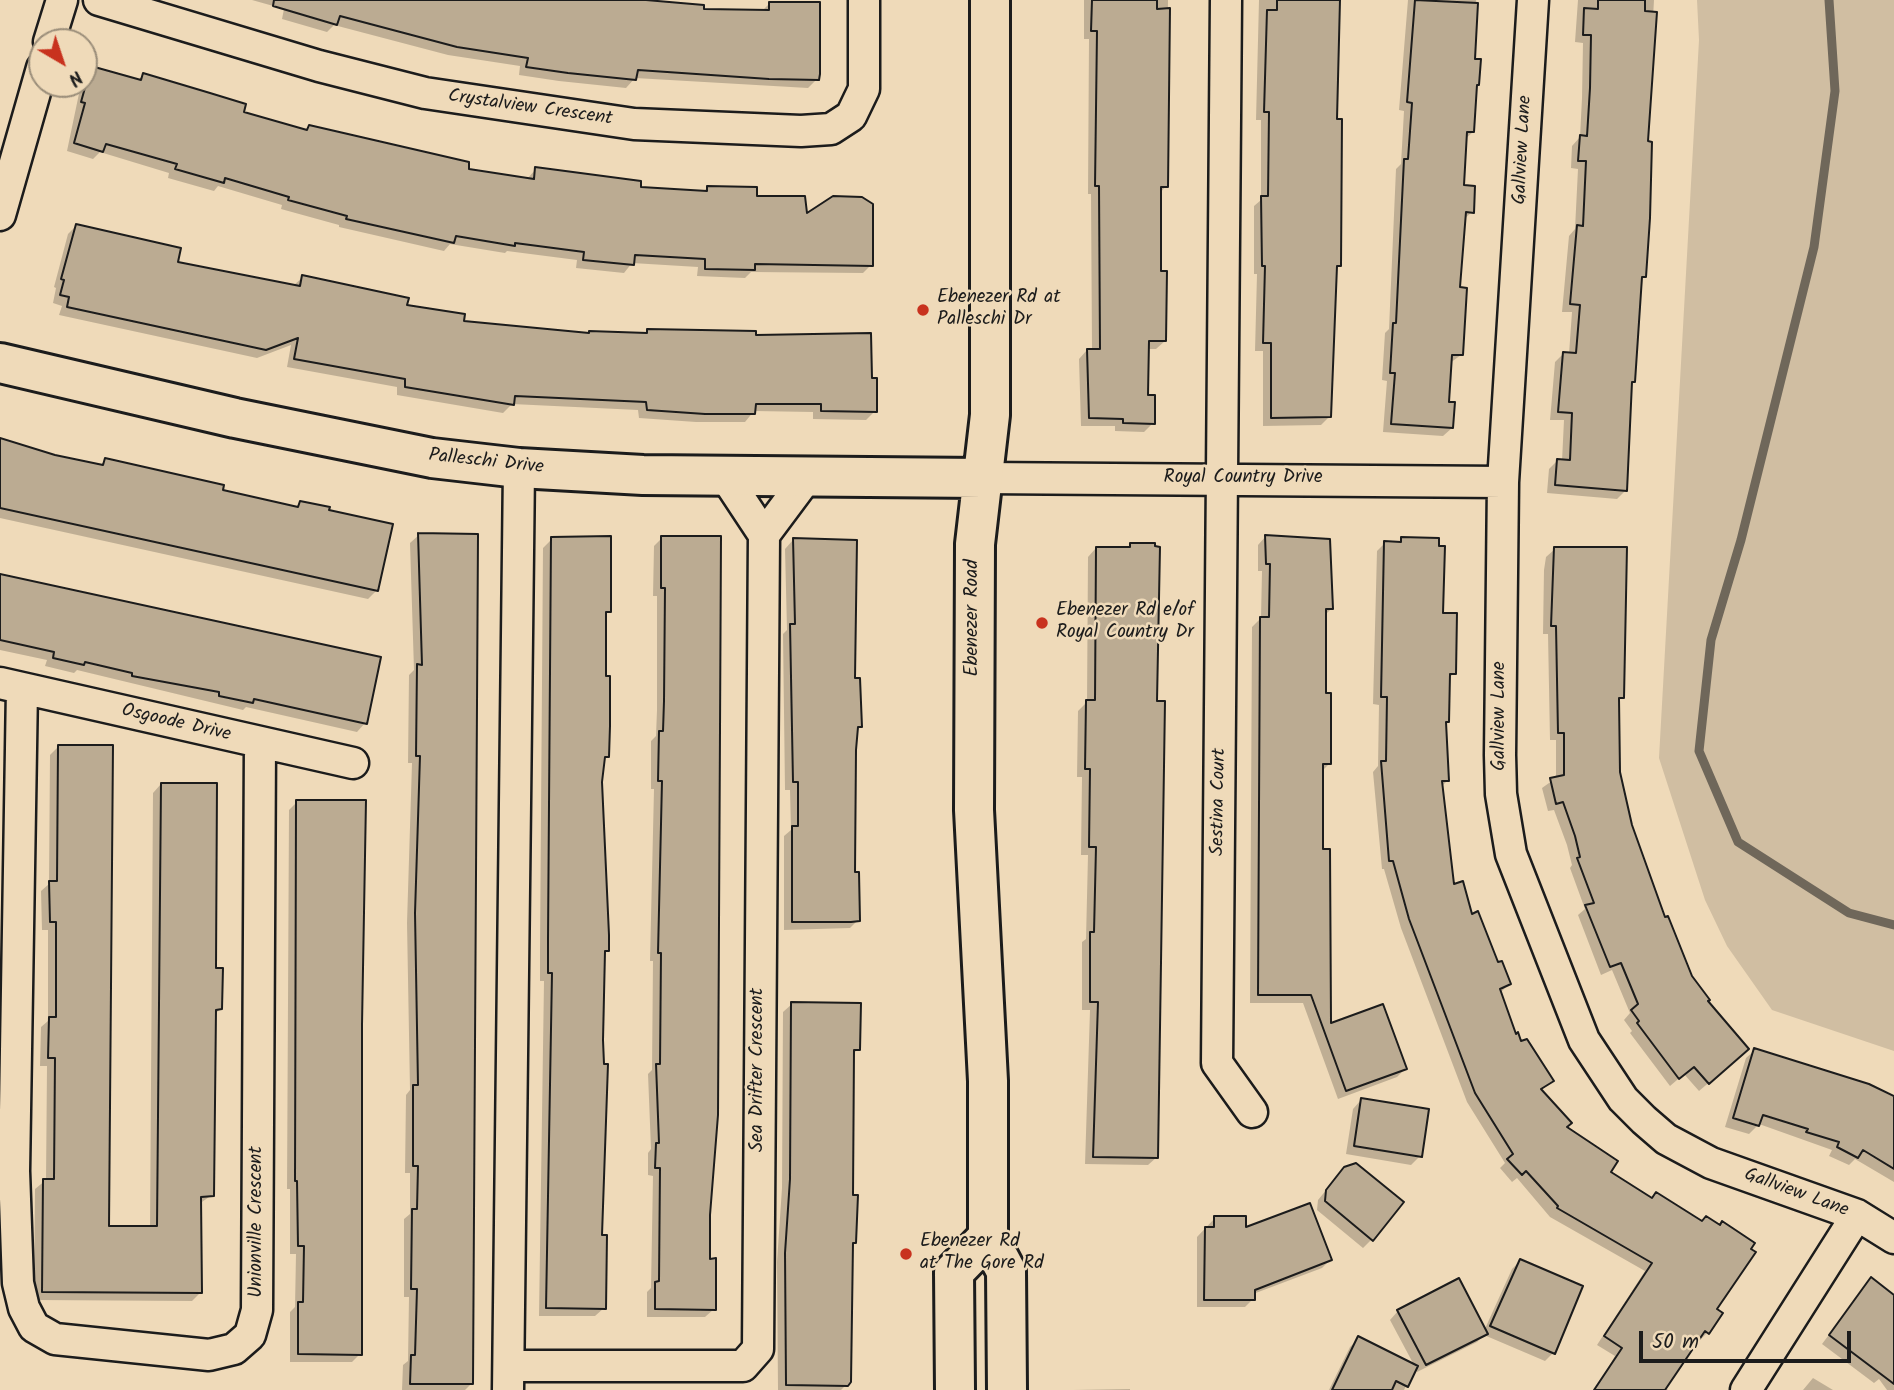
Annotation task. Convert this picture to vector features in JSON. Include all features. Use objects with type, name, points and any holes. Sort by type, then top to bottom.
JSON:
[{"type":"main road","name":"Ebenezer Road","points":[[990,0],[990,415],[975,544],[974,810],[988,1081],[988,1237],[1006,1271],[1007,1390]]},
{"type":"main road","name":"Palleschi Drive","points":[[0,363],[235,418],[418,456],[519,468],[724,476],[982,478]]},
{"type":"main road","points":[[955,1390],[954,1272],[988,1237]]},
{"type":"street","points":[[53,28],[62,0]]},
{"type":"street","name":"Crystalview Crescent","points":[[99,0],[319,66],[425,93],[634,124],[801,131],[831,129],[851,116],[860,98],[864,89],[864,0]]},
{"type":"street","points":[[1223,479],[1226,0]]},
{"type":"street","name":"Gallview Lane","points":[[1533,0],[1503,482],[1500,755],[1511,854],[1584,1040],[1623,1099],[1644,1121],[1677,1146],[1711,1163],[1857,1215],[1894,1238]]},
{"type":"street","points":[[0,215],[33,98]]},
{"type":"street","name":"Sea Drifter Crescent","points":[[519,468],[509,1378],[743,1366],[758,1349],[764,535]]},
{"type":"street","points":[[724,476],[764,535],[808,477]]},
{"type":"street","name":"Royal Country Drive","points":[[982,478],[1503,482]]},
{"type":"street","name":"Sestina Court","points":[[1223,479],[1217,1063],[1252,1112]]},
{"type":"street","name":"Osgoode Drive","points":[[11,686],[353,764]]},
{"type":"street","name":"Unionville Crescent","points":[[11,686],[7,1171],[18,1283],[24,1308],[34,1327],[55,1339],[209,1355],[234,1349],[250,1335],[257,1310],[260,744]]},
{"type":"street","points":[[1746,1390],[1857,1215]]},
{"type":"shaded area","points":[[1697,0],[1894,0],[1894,1051],[1772,1010],[1727,946],[1705,900],[1659,758],[1699,40]]},
{"type":"building","points":[[274,0],[646,0],[704,5],[704,9],[769,10],[769,2],[820,2],[820,74],[819,80],[769,79],[638,70],[636,80],[568,73],[526,67],[528,58],[457,47],[340,16],[337,25],[273,6]]},
{"type":"building","points":[[1092,0],[1157,0],[1157,9],[1170,8],[1168,187],[1161,187],[1161,271],[1167,271],[1166,341],[1149,341],[1148,395],[1155,395],[1155,424],[1089,418],[1087,349],[1100,349],[1099,186],[1095,186],[1097,31],[1091,31]]},
{"type":"building","points":[[1277,0],[1340,0],[1337,119],[1342,119],[1341,266],[1337,266],[1331,417],[1271,418],[1271,343],[1263,343],[1265,266],[1262,266],[1261,196],[1268,196],[1269,112],[1264,112],[1267,10],[1277,10]]},
{"type":"building","points":[[1415,0],[1478,3],[1475,59],[1481,59],[1479,85],[1474,132],[1467,132],[1464,185],[1475,186],[1474,213],[1466,212],[1460,287],[1467,288],[1463,355],[1452,355],[1449,402],[1455,402],[1453,428],[1391,424],[1395,373],[1390,373],[1393,323],[1396,323],[1404,159],[1408,159],[1412,103],[1407,102]]},
{"type":"building","points":[[1598,0],[1645,0],[1645,11],[1657,12],[1648,141],[1652,142],[1650,218],[1646,277],[1642,277],[1635,382],[1632,382],[1627,491],[1555,485],[1557,459],[1570,460],[1572,413],[1558,412],[1563,352],[1576,353],[1580,305],[1570,304],[1577,225],[1583,226],[1586,161],[1578,161],[1580,135],[1587,136],[1590,88],[1591,35],[1583,35],[1584,8],[1598,9]]},
{"type":"building","points":[[98,68],[141,80],[143,73],[246,104],[244,112],[307,130],[309,125],[469,162],[469,169],[534,179],[535,167],[641,181],[641,187],[707,191],[707,186],[757,187],[757,196],[805,196],[807,213],[833,196],[862,197],[873,204],[873,266],[755,264],[755,270],[705,269],[705,259],[635,255],[634,265],[583,260],[584,252],[515,243],[515,246],[456,236],[454,243],[346,219],[347,216],[288,200],[289,197],[225,178],[224,183],[175,169],[177,164],[106,144],[103,152],[74,143],[85,103],[81,102],[82,98],[98,98]]},
{"type":"building","points":[[76,224],[181,248],[178,262],[300,286],[302,275],[409,298],[407,305],[465,314],[464,321],[589,333],[647,333],[647,329],[756,331],[756,335],[871,333],[872,378],[877,378],[877,412],[821,411],[821,404],[756,404],[755,414],[705,414],[647,410],[646,402],[515,396],[514,405],[405,387],[405,379],[294,359],[298,338],[266,350],[67,307],[69,297],[60,295],[64,280],[61,279]]},
{"type":"building","points":[[0,438],[55,455],[103,465],[105,458],[224,485],[223,490],[298,507],[300,501],[330,507],[329,510],[393,524],[378,591],[0,508]]},
{"type":"building","points":[[418,533],[478,534],[473,1384],[410,1384],[411,1355],[415,1355],[417,1289],[411,1289],[412,1209],[417,1209],[418,1166],[413,1166],[413,1085],[418,1085],[415,913],[420,756],[416,756],[417,664],[422,665]]},
{"type":"building","points":[[1265,535],[1330,539],[1333,609],[1326,609],[1326,693],[1331,693],[1331,764],[1323,764],[1323,849],[1330,849],[1331,1023],[1383,1004],[1407,1069],[1346,1091],[1311,995],[1258,995],[1260,617],[1269,617],[1270,564],[1266,564]]},
{"type":"building","points":[[611,536],[611,612],[606,612],[606,676],[610,676],[609,757],[605,757],[602,782],[609,935],[609,951],[605,951],[603,1040],[604,1064],[608,1064],[602,1235],[607,1235],[606,1309],[546,1308],[552,973],[548,973],[551,537]]},
{"type":"building","points":[[661,536],[721,536],[718,1115],[710,1215],[710,1259],[716,1258],[716,1310],[655,1309],[655,1282],[659,1281],[660,1168],[655,1168],[656,1143],[659,1143],[656,1064],[660,1064],[661,953],[658,953],[662,781],[658,781],[659,731],[663,731],[665,588],[661,588]]},
{"type":"building","points":[[1401,537],[1439,538],[1439,546],[1445,546],[1443,613],[1457,613],[1456,674],[1450,674],[1449,722],[1446,722],[1449,781],[1442,781],[1454,884],[1463,881],[1472,914],[1478,911],[1498,962],[1502,961],[1511,984],[1500,989],[1516,1034],[1518,1032],[1521,1041],[1527,1039],[1554,1081],[1541,1089],[1572,1123],[1567,1127],[1618,1161],[1611,1172],[1652,1198],[1656,1192],[1702,1221],[1706,1216],[1720,1225],[1722,1221],[1755,1243],[1751,1249],[1756,1252],[1717,1309],[1723,1313],[1709,1334],[1705,1331],[1665,1390],[1594,1390],[1622,1348],[1604,1336],[1652,1263],[1557,1208],[1526,1171],[1522,1175],[1507,1159],[1513,1154],[1475,1093],[1409,919],[1393,861],[1389,861],[1381,761],[1386,761],[1387,697],[1381,697],[1384,541],[1401,542]]},
{"type":"building","points":[[793,538],[857,540],[855,678],[860,678],[862,727],[858,727],[856,750],[855,872],[859,872],[860,921],[792,922],[792,826],[798,826],[798,782],[793,782],[790,624],[795,624]]},
{"type":"building","points":[[1130,543],[1155,543],[1155,546],[1160,547],[1157,701],[1165,701],[1158,1158],[1093,1157],[1098,1002],[1090,1002],[1090,932],[1094,932],[1096,847],[1089,847],[1090,769],[1085,769],[1086,700],[1095,700],[1096,547],[1130,547]]},
{"type":"building","points":[[1554,547],[1627,547],[1624,698],[1619,698],[1620,772],[1632,825],[1665,917],[1668,916],[1692,976],[1710,1000],[1708,1001],[1749,1049],[1709,1084],[1694,1067],[1679,1079],[1637,1023],[1639,1021],[1631,1010],[1638,1004],[1621,963],[1610,967],[1585,905],[1594,903],[1577,858],[1580,857],[1575,836],[1563,802],[1556,804],[1550,778],[1564,775],[1564,733],[1558,733],[1556,626],[1551,626]]},
{"type":"building","points":[[0,574],[381,657],[367,724],[254,699],[253,703],[219,696],[219,692],[132,676],[132,673],[85,662],[84,665],[53,658],[54,652],[0,640]]},
{"type":"building","points":[[58,745],[113,745],[109,1226],[157,1226],[161,783],[217,783],[216,968],[223,968],[222,1009],[216,1010],[214,1196],[201,1197],[202,1293],[42,1292],[43,1179],[54,1179],[55,1058],[48,1058],[49,1017],[56,1017],[56,922],[50,922],[49,881],[57,881]]},
{"type":"building","points":[[296,800],[366,800],[362,1025],[362,1355],[298,1354],[298,1302],[303,1302],[304,1246],[298,1246],[295,1181]]},
{"type":"building","points":[[791,1002],[861,1003],[860,1050],[854,1050],[853,1195],[858,1195],[856,1243],[853,1243],[851,1382],[848,1386],[786,1385],[785,1253],[790,1179]]},
{"type":"building","points":[[1754,1048],[1869,1084],[1894,1096],[1894,1169],[1863,1150],[1858,1158],[1837,1147],[1839,1142],[1806,1132],[1808,1129],[1763,1115],[1759,1126],[1733,1118]]},
{"type":"building","points":[[1361,1098],[1429,1109],[1422,1157],[1354,1146]]},
{"type":"building","points":[[1356,1163],[1404,1202],[1373,1241],[1325,1201],[1326,1190],[1344,1167]]},
{"type":"building","points":[[1310,1203],[1332,1260],[1255,1290],[1255,1300],[1204,1300],[1205,1227],[1214,1227],[1214,1216],[1246,1216],[1246,1227]]},
{"type":"building","points":[[1520,1259],[1583,1286],[1555,1354],[1490,1326]]},
{"type":"building","points":[[1871,1277],[1894,1295],[1894,1384],[1829,1335]]},
{"type":"building","points":[[1459,1278],[1488,1334],[1426,1365],[1397,1310]]},
{"type":"building","points":[[1358,1336],[1418,1366],[1408,1387],[1396,1381],[1392,1390],[1332,1390]]},
{"type":"waterway","points":[[1829,0],[1835,91],[1814,247],[1741,540],[1711,640],[1699,751],[1738,842],[1849,913],[1894,925]]},
{"type":"place","name":"Ebenezer Rd at Palleschi Dr","points":[[923,310]]},
{"type":"place","name":"Ebenezer Rd e/of Royal Country Dr","points":[[1042,623]]},
{"type":"place","name":"Ebenezer Rd at The Gore Rd","points":[[906,1254]]}]
